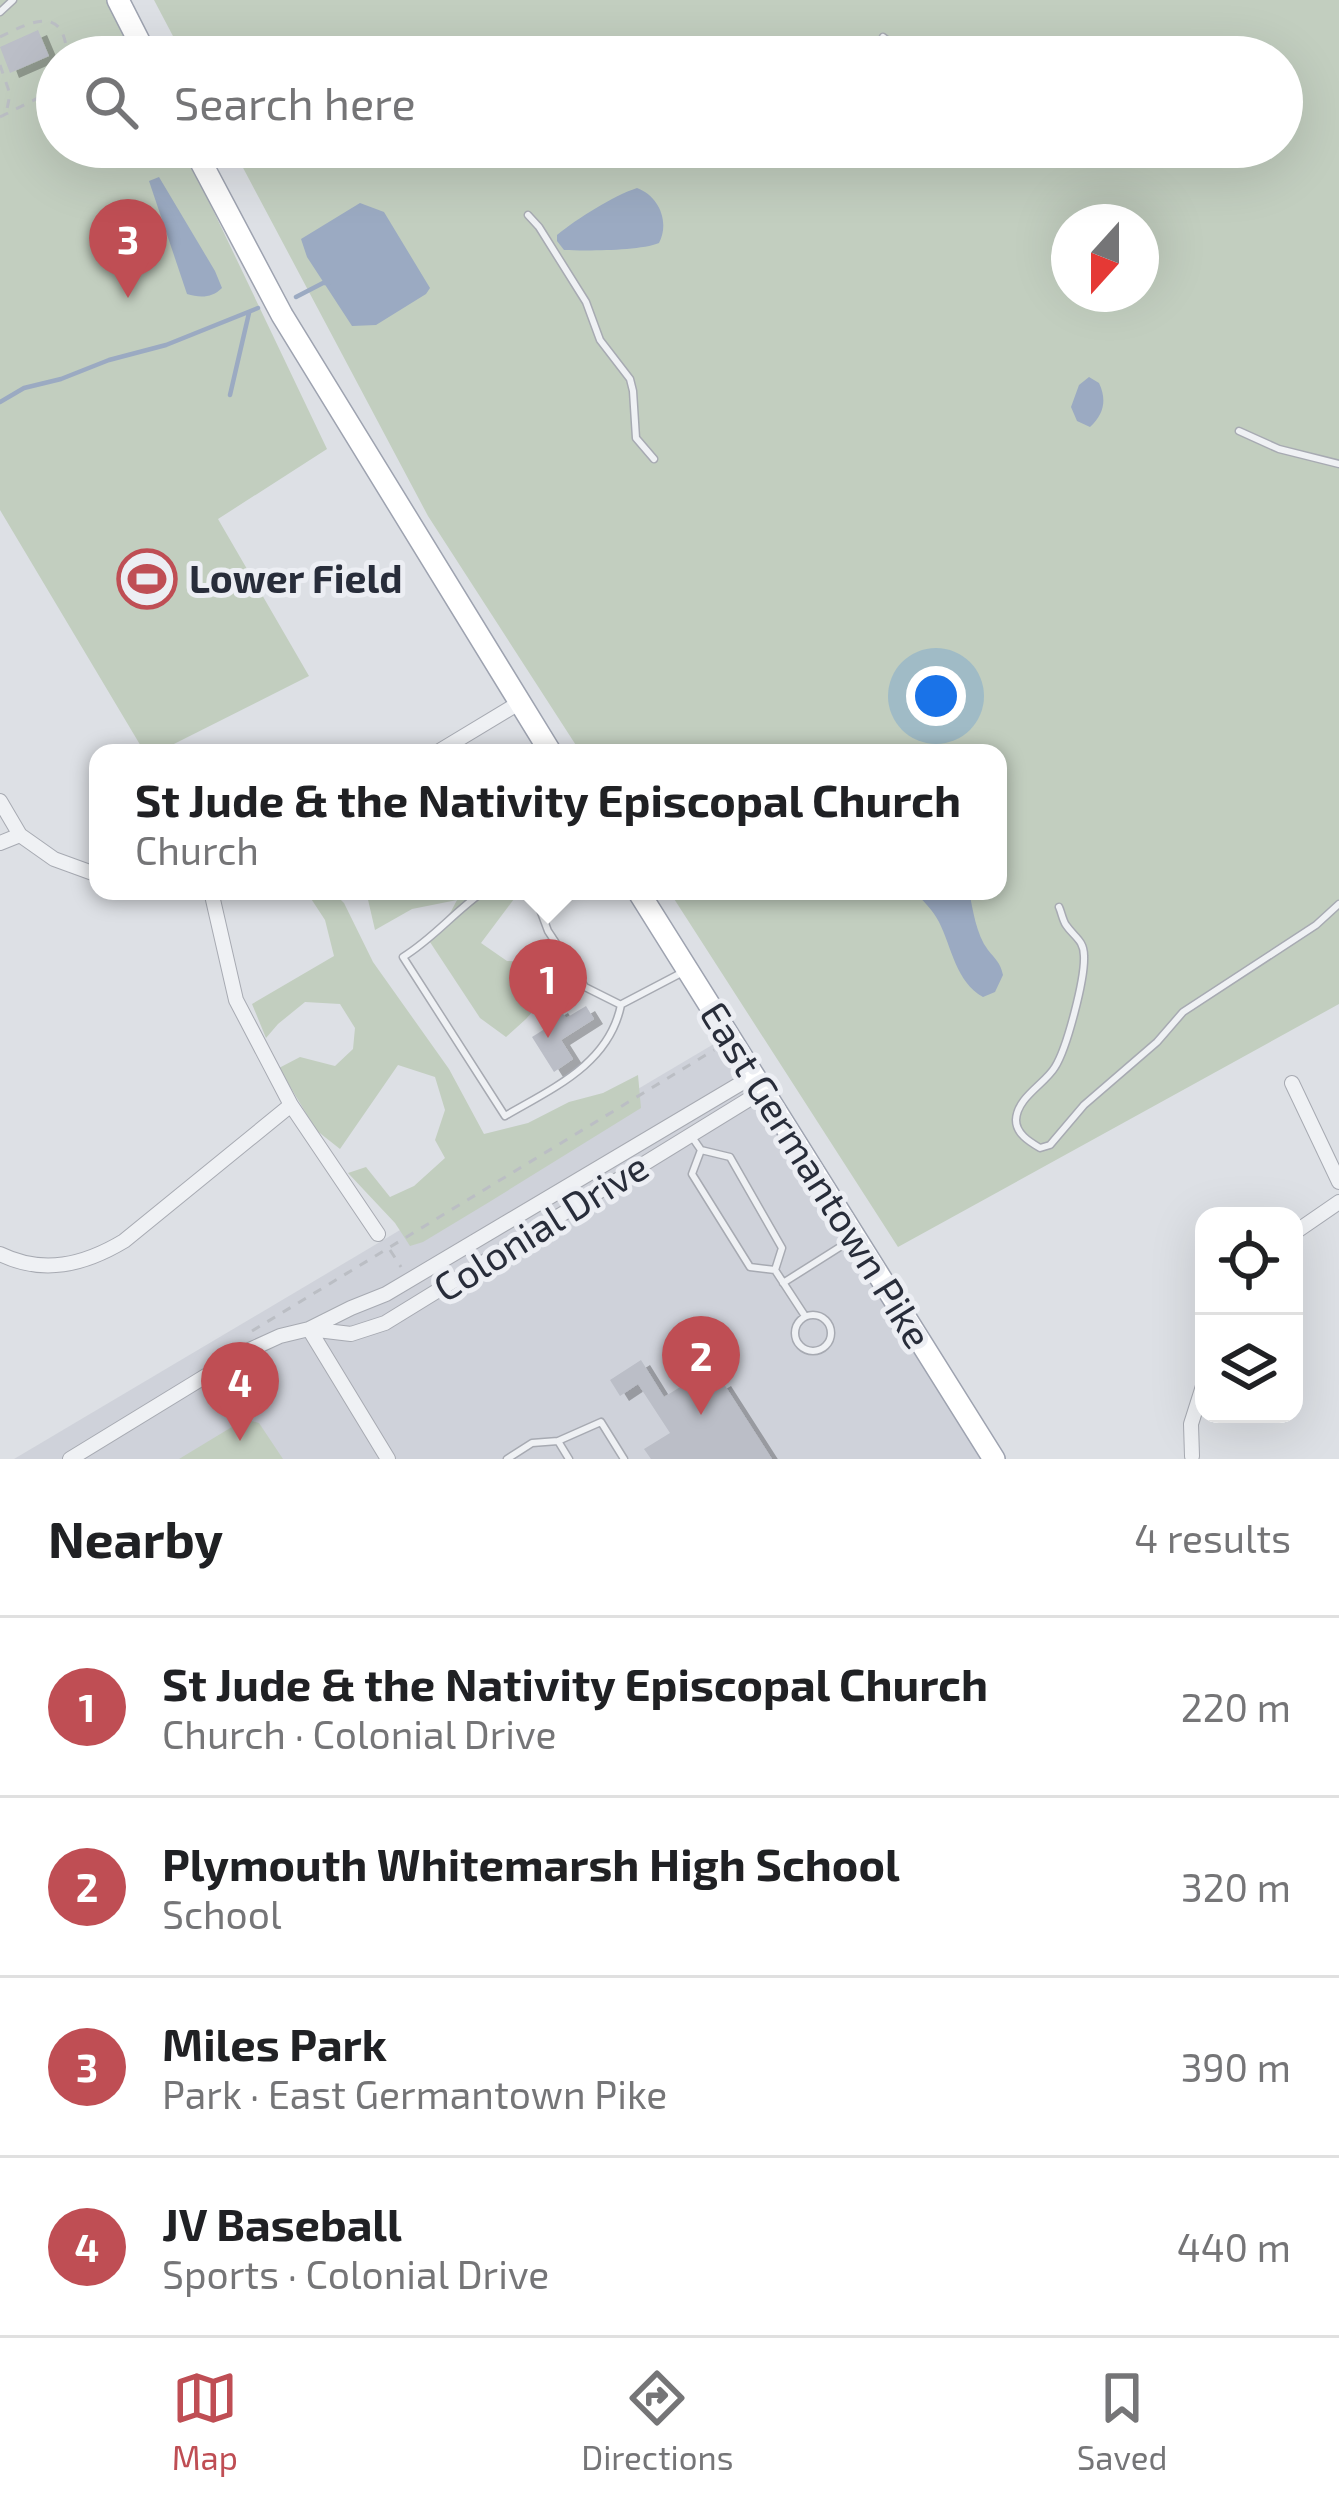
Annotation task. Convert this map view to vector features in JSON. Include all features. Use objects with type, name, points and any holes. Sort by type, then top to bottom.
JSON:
[{"type":"main road","points":[[118,0],[136,36]]},
{"type":"main road","points":[[204,168],[282,315],[544,744]]},
{"type":"main road","name":"East Germantown Pike","points":[[644,900],[994,1459]]},
{"type":"street","points":[[451,744],[519,703]]},
{"type":"street","points":[[0,801],[20,835],[54,859],[89,872]]},
{"type":"street","points":[[0,842],[20,835]]},
{"type":"street","points":[[213,900],[236,1000],[291,1105],[378,1234]]},
{"type":"street","name":"Colonial Drive","points":[[309,1329],[351,1334],[385,1323],[690,1134],[759,1083]]},
{"type":"street","name":"Colonial Drive","points":[[70,1459],[245,1352],[386,1294],[759,1083]]},
{"type":"street","points":[[1292,1083],[1339,1181]]},
{"type":"street","points":[[0,1254],[22,1263],[57,1266],[76,1264],[109,1250],[291,1105]]},
{"type":"street","points":[[1303,1226],[1339,1202]]},
{"type":"street","points":[[309,1329],[388,1459]]},
{"type":"street","points":[[1193,1458],[1195,1411]]},
{"type":"lane","points":[[0,12],[13,0]]},
{"type":"lane","points":[[528,215],[586,302],[599,340],[630,380],[636,438],[654,459]]},
{"type":"lane","points":[[1238,431],[1280,449],[1339,464]]},
{"type":"lane","points":[[472,900],[404,957],[506,1116],[581,1071],[618,1023],[622,1005],[688,970]]},
{"type":"lane","points":[[540,900],[548,931],[586,988],[622,1005]]},
{"type":"lane","points":[[1059,907],[1084,951],[1083,968],[1080,994],[1055,1067],[1021,1106],[1016,1119],[1019,1132],[1040,1148],[1050,1145],[1084,1105],[1157,1042],[1183,1012],[1316,926],[1339,904]]},
{"type":"lane","points":[[690,1134],[701,1150],[730,1157],[782,1248],[775,1270]]},
{"type":"lane","points":[[701,1150],[692,1174],[750,1267],[775,1270],[805,1316]]},
{"type":"lane","points":[[784,1283],[856,1237]]},
{"type":"lane","points":[[816,1315],[830,1325],[829,1342],[820,1350],[808,1350],[795,1337],[796,1325],[805,1316],[816,1315]]},
{"type":"lane","points":[[507,1459],[532,1443],[557,1441],[601,1422],[624,1459]]},
{"type":"lane","points":[[557,1441],[569,1459]]},
{"type":"path","points":[[0,37],[32,20],[57,26],[64,36]]},
{"type":"path","points":[[0,64],[10,94],[3,116]]},
{"type":"path","points":[[3,116],[36,99]]},
{"type":"path","points":[[252,1331],[716,1049]]},
{"type":"path","points":[[389,1248],[406,1275]]},
{"type":"shaded area","points":[[729,1035],[994,1459],[14,1459]]},
{"type":"green space","points":[[0,0],[113,0],[130,36],[36,36],[36,168],[193,168],[327,449],[218,519],[309,676],[174,744],[140,744],[0,510]]},
{"type":"green space","points":[[154,0],[1339,0],[1339,1004],[898,1247],[675,900],[1007,900],[1007,744],[575,744],[428,516],[243,168],[1303,168],[1303,36],[173,36]]},
{"type":"green space","points":[[312,900],[341,900],[373,962],[449,1069],[484,1134],[528,1123],[638,1075],[641,1108],[410,1246],[348,1173],[366,1167],[390,1197],[414,1186],[445,1158],[435,1140],[445,1110],[435,1077],[398,1065],[340,1149],[316,1130],[279,1068],[300,1057],[335,1066],[353,1049],[355,1028],[340,1004],[305,1002],[266,1038],[252,1004],[334,956],[325,920]]},
{"type":"green space","points":[[368,900],[457,900],[412,909],[375,930]]},
{"type":"green space","points":[[457,900],[513,900],[481,943],[507,961],[544,962],[553,988],[506,1037],[480,1018],[428,939],[445,923]]},
{"type":"green space","points":[[245,1419],[259,1423],[283,1459],[179,1459]]},
{"type":"water","points":[[159,177],[215,271],[222,288],[214,294],[187,294],[149,181]]},
{"type":"water","points":[[637,188],[660,211],[659,243],[564,250],[557,241],[557,235],[585,215]]},
{"type":"water","points":[[360,203],[384,212],[430,288],[376,325],[352,326],[307,257],[301,239]]},
{"type":"water","points":[[1089,377],[1099,383],[1103,395],[1101,412],[1090,427],[1077,421],[1071,407],[1079,385]]},
{"type":"water","points":[[922,900],[971,900],[981,937],[1003,975],[995,992],[983,997],[967,983],[937,918]]},
{"type":"building","points":[[38,30],[41,36],[36,36],[36,62],[10,73],[0,47]]},
{"type":"building","points":[[586,1006],[594,1019],[561,1040],[573,1059],[554,1072],[532,1037],[551,1025],[546,1016],[559,1008],[566,1018]]},
{"type":"building","points":[[641,1360],[664,1397],[698,1376],[707,1390],[722,1381],[772,1459],[651,1459],[644,1449],[670,1433],[638,1384],[620,1396],[610,1380]]},
{"type":"waterway","points":[[296,297],[329,283]]},
{"type":"waterway","points":[[0,402],[24,388],[166,345],[258,308]]},
{"type":"waterway","points":[[230,395],[249,313]]},
{"type":"place","name":"Miles Park","points":[[128,298]]},
{"type":"place","name":"Lower Field","points":[[147,579]]},
{"type":"place","name":"St Jude & the Nativity Episcopal Church","points":[[548,1038]]},
{"type":"place","name":"Plymouth Whitemarsh High School","points":[[701,1415]]},
{"type":"place","name":"JV Baseball","points":[[240,1441]]}]
